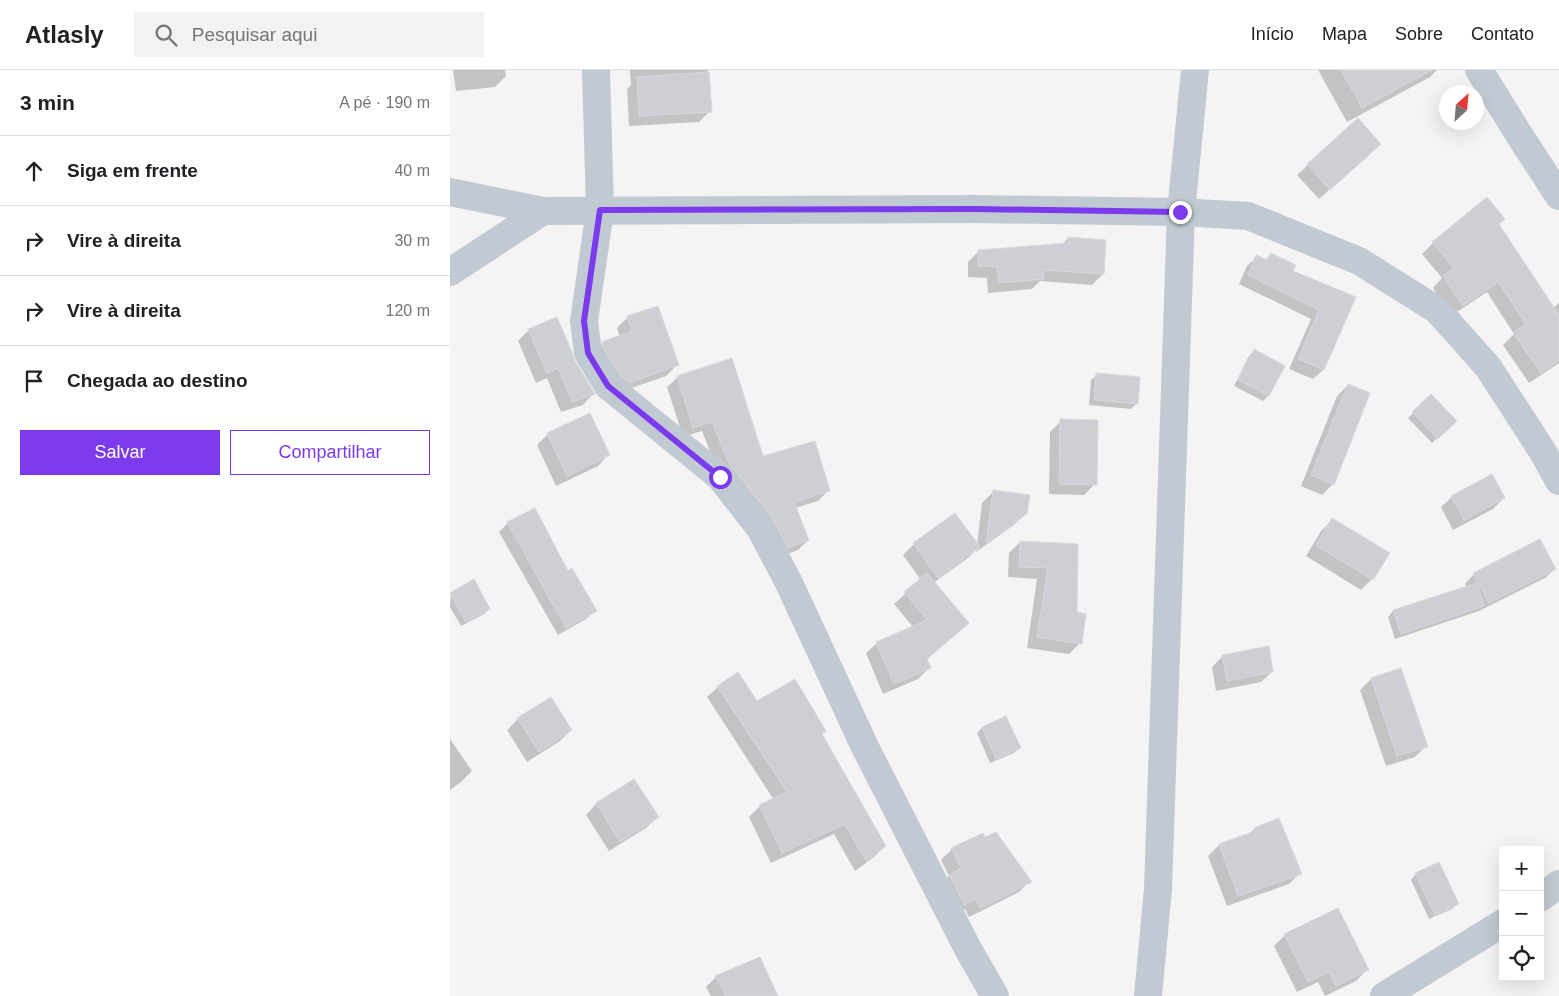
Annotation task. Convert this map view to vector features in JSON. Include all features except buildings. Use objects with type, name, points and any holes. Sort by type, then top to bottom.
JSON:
[{"type":"street","points":[[596,70],[600,210],[584,321],[588,353],[608,386],[720,477],[760,528],[789,583],[865,747],[968,949],[995,996]]},
{"type":"street","points":[[1148,996],[1158,889],[1180,212],[1194,70]]},
{"type":"street","points":[[1479,70],[1559,196]]},
{"type":"street","points":[[450,192],[543,211],[975,209],[1180,212],[1248,216],[1359,261],[1437,310],[1488,367],[1543,452],[1559,481]]},
{"type":"street","points":[[450,272],[543,211]]},
{"type":"street","points":[[1544,895],[1559,884]]},
{"type":"street","points":[[1384,996],[1499,925]]},
{"type":"route","points":[[720,477],[608,386],[588,353],[584,321],[600,210],[975,209],[1180,212]]}]
